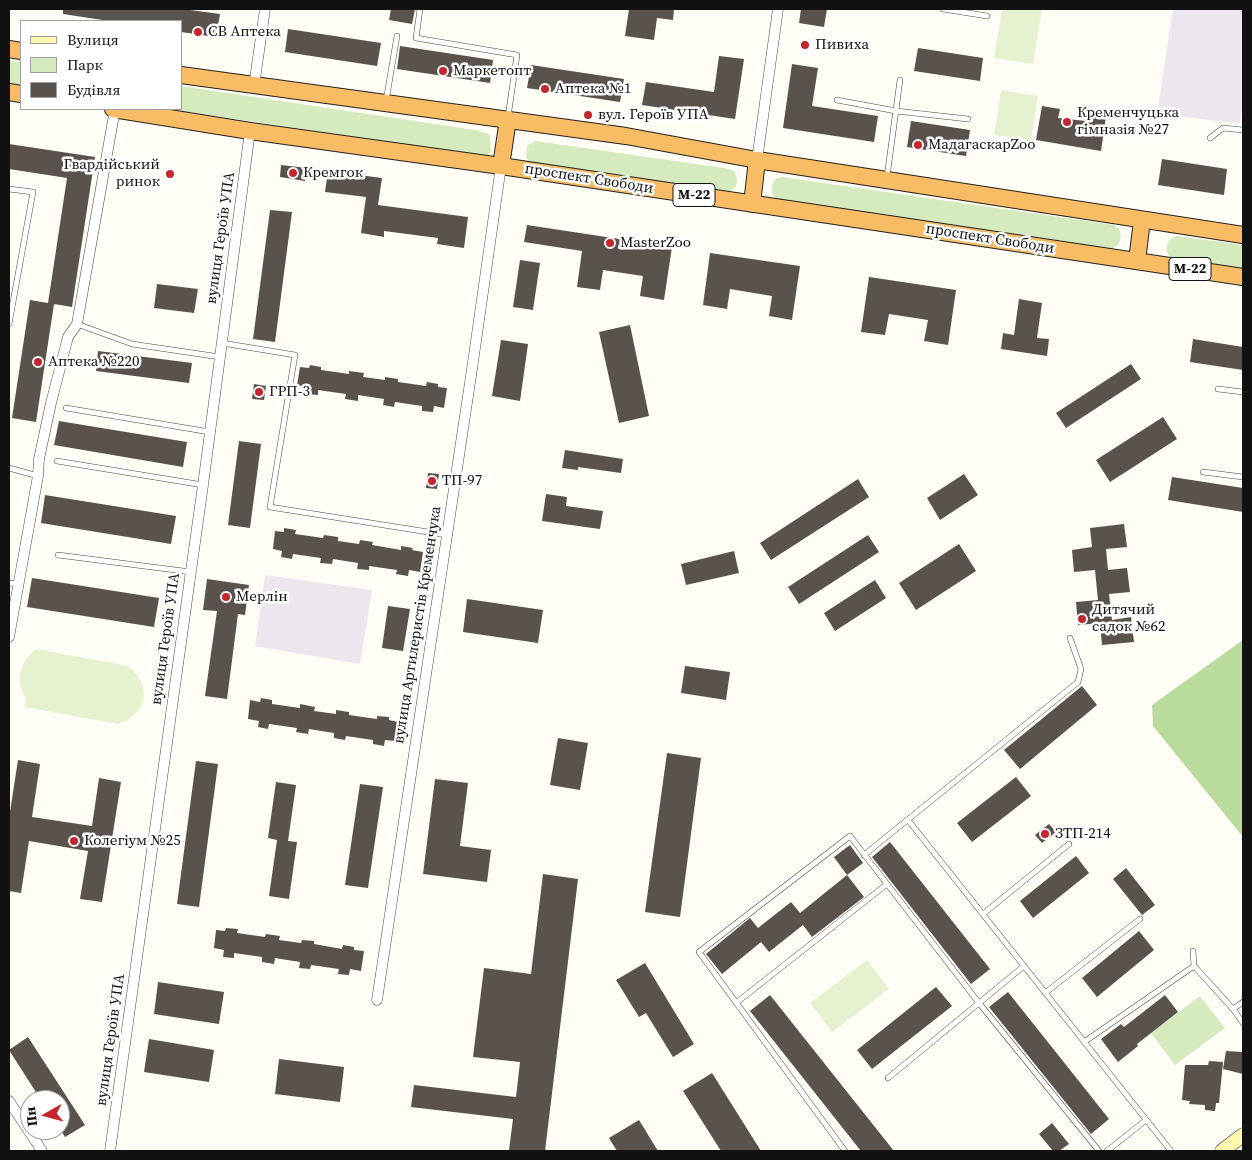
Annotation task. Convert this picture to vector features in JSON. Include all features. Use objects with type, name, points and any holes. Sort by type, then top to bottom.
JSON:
[{"type":"highway","points":[[182,75],[626,136],[757,160],[1243,235]]},
{"type":"highway","name":"проспект Свободи","points":[[120,110],[250,131],[501,166],[1243,277]]},
{"type":"highway","points":[[501,166],[508,120]]},
{"type":"highway","points":[[752,204],[757,160]]},
{"type":"highway","points":[[1137,261],[1142,220]]},
{"type":"main road","points":[[1222,1151],[1243,1135]]},
{"type":"street","points":[[254,86],[265,9]]},
{"type":"street","points":[[757,160],[778,9]]},
{"type":"street","points":[[9,637],[14,583],[54,394],[68,337],[77,324],[114,110]]},
{"type":"street","name":"вулиця Героїв УПА","points":[[110,1151],[203,485],[250,131]]},
{"type":"street","name":"вулиця Артилеристів Кременчука","points":[[377,1000],[501,166]]},
{"type":"street","points":[[9,1101],[42,1151]]},
{"type":"lane","points":[[420,9],[416,38],[517,55],[508,120]]},
{"type":"lane","points":[[943,9],[987,16]]},
{"type":"lane","points":[[386,102],[397,36]]},
{"type":"lane","points":[[886,180],[900,80]]},
{"type":"lane","points":[[837,100],[896,111],[968,119]]},
{"type":"lane","points":[[1210,138],[1223,128],[1243,130]]},
{"type":"lane","points":[[9,189],[33,192],[9,324]]},
{"type":"lane","points":[[77,324],[132,344],[220,357]]},
{"type":"lane","points":[[222,343],[295,355],[270,506],[447,535]]},
{"type":"lane","points":[[1218,389],[1243,392]]},
{"type":"lane","points":[[66,408],[210,432]]},
{"type":"lane","points":[[57,461],[203,485]]},
{"type":"lane","points":[[9,468],[38,476]]},
{"type":"lane","points":[[1203,472],[1243,477]]},
{"type":"lane","points":[[58,555],[191,572]]},
{"type":"lane","points":[[864,855],[1078,682],[1080,669],[1070,638]]},
{"type":"lane","points":[[908,820],[1171,1151]]},
{"type":"lane","points":[[845,1151],[699,952],[850,836],[979,1003],[1099,1151]]},
{"type":"lane","points":[[983,914],[1070,844]]},
{"type":"lane","points":[[736,1003],[887,884]]},
{"type":"lane","points":[[1046,993],[1140,919]]},
{"type":"lane","points":[[1193,951],[1194,966],[1234,1009],[1243,1023]]},
{"type":"lane","points":[[888,1078],[1024,966]]},
{"type":"lane","points":[[1084,1042],[1194,966]]},
{"type":"lane","points":[[1234,1009],[1243,1002]]},
{"type":"lane","points":[[1107,1151],[1146,1120]]},
{"type":"shaded area","points":[[1173,9],[1243,9],[1243,100],[1240,124],[1157,113]]},
{"type":"shaded area","points":[[265,575],[372,590],[360,664],[255,646]]},
{"type":"green space","points":[[1002,9],[1042,9],[1033,64],[994,58]]},
{"type":"green space","points":[[9,61],[20,62],[20,87],[9,85]]},
{"type":"green space","points":[[182,86],[475,130],[487,133],[490,136],[491,150],[489,155],[484,156],[175,110],[182,110]]},
{"type":"green space","points":[[1001,90],[1038,96],[1031,140],[994,135]]},
{"type":"green space","points":[[536,141],[724,168],[733,170],[737,182],[734,188],[728,192],[529,162],[526,157],[527,146]]},
{"type":"green space","points":[[782,177],[1114,225],[1120,230],[1121,237],[1115,247],[1108,249],[776,199],[772,194],[772,184],[777,178]]},
{"type":"green space","points":[[1177,236],[1243,245],[1243,270],[1173,259],[1167,253],[1167,246],[1170,240]]},
{"type":"green space","points":[[1243,640],[1243,837],[1153,726],[1152,705]]},
{"type":"green space","points":[[36,649],[128,666],[136,674],[144,690],[141,706],[136,713],[118,724],[25,707],[25,699],[20,682],[21,671],[28,657]]},
{"type":"green space","points":[[867,960],[889,989],[832,1032],[810,1003]]},
{"type":"green space","points":[[1200,996],[1225,1028],[1175,1065],[1151,1033]]},
{"type":"building","points":[[63,9],[183,9],[220,14],[216,37],[182,32],[182,20],[102,20],[63,14]]},
{"type":"building","points":[[391,9],[415,9],[412,24],[389,20]]},
{"type":"building","points":[[629,9],[674,9],[673,20],[657,18],[654,40],[625,36]]},
{"type":"building","points":[[801,9],[827,9],[824,27],[799,23]]},
{"type":"building","points":[[288,29],[381,43],[377,66],[285,52]]},
{"type":"building","points":[[400,46],[493,60],[490,83],[397,69]]},
{"type":"building","points":[[918,48],[983,58],[980,81],[914,71]]},
{"type":"building","points":[[719,56],[744,59],[735,119],[642,105],[646,82],[714,92]]},
{"type":"building","points":[[792,64],[818,68],[812,106],[878,116],[874,142],[783,128]]},
{"type":"building","points":[[531,65],[624,79],[620,102],[527,88]]},
{"type":"building","points":[[1042,106],[1060,109],[1058,118],[1086,121],[1088,112],[1106,116],[1101,151],[1036,140]]},
{"type":"building","points":[[911,121],[970,130],[966,156],[907,147]]},
{"type":"building","points":[[9,144],[95,157],[72,307],[48,303],[67,178],[9,169]]},
{"type":"building","points":[[1162,159],[1227,169],[1224,195],[1158,185]]},
{"type":"building","name":"Кремгок","points":[[281,165],[307,168],[305,181],[280,177]]},
{"type":"building","points":[[328,171],[382,178],[378,205],[468,217],[464,248],[437,244],[438,238],[384,231],[384,237],[361,233],[366,197],[325,192]]},
{"type":"building","points":[[270,210],[292,212],[275,342],[253,339]]},
{"type":"building","points":[[527,225],[672,247],[664,300],[640,296],[643,276],[603,270],[600,290],[577,287],[582,251],[524,242]]},
{"type":"building","points":[[710,253],[800,266],[792,320],[769,316],[772,296],[730,289],[727,309],[703,305]]},
{"type":"building","points":[[520,260],[540,263],[533,310],[513,307]]},
{"type":"building","points":[[869,277],[956,290],[948,345],[924,341],[928,320],[889,314],[885,335],[861,332]]},
{"type":"building","points":[[157,284],[198,289],[194,313],[154,308]]},
{"type":"building","points":[[1019,299],[1042,303],[1037,338],[1049,339],[1047,356],[1001,349],[1003,333],[1014,335]]},
{"type":"building","points":[[30,300],[54,304],[36,422],[12,418]]},
{"type":"building","points":[[630,325],[649,416],[619,423],[599,332]]},
{"type":"building","points":[[1193,339],[1243,347],[1243,370],[1190,362]]},
{"type":"building","points":[[501,340],[528,344],[520,401],[492,396]]},
{"type":"building","points":[[98,351],[192,363],[189,383],[96,371]]},
{"type":"building","points":[[1131,364],[1141,379],[1066,428],[1056,413]]},
{"type":"building","points":[[310,365],[321,367],[321,370],[349,374],[349,371],[364,373],[363,377],[385,380],[385,377],[398,379],[398,382],[426,386],[427,382],[438,384],[438,387],[447,388],[444,408],[434,406],[433,412],[422,411],[422,406],[395,402],[394,407],[383,405],[384,399],[358,395],[358,401],[345,399],[346,394],[318,390],[318,395],[307,394],[308,387],[297,385],[300,367],[309,368]]},
{"type":"building","name":"ГРП-3","points":[[254,384],[266,386],[264,400],[252,399]]},
{"type":"building","points":[[1163,417],[1177,439],[1110,482],[1096,460]]},
{"type":"building","points":[[59,421],[187,442],[183,467],[54,445]]},
{"type":"building","points":[[239,441],[261,444],[250,528],[228,525]]},
{"type":"building","points":[[565,450],[623,459],[621,473],[578,467],[578,470],[562,468]]},
{"type":"building","name":"ТП-97","points":[[428,473],[439,474],[437,489],[426,488]]},
{"type":"building","points":[[964,474],[978,495],[940,520],[927,498]]},
{"type":"building","points":[[1172,477],[1243,488],[1243,512],[1168,500]]},
{"type":"building","points":[[858,479],[869,497],[771,560],[760,543]]},
{"type":"building","points":[[546,494],[567,497],[566,506],[603,511],[600,529],[542,521]]},
{"type":"building","points":[[45,495],[176,516],[171,544],[41,523]]},
{"type":"building","points":[[1124,524],[1127,547],[1106,549],[1108,570],[1127,568],[1130,592],[1109,594],[1112,620],[1131,617],[1134,642],[1102,645],[1100,623],[1078,625],[1076,602],[1098,600],[1095,570],[1074,572],[1072,550],[1092,547],[1090,528]]},
{"type":"building","points":[[284,528],[296,530],[295,534],[323,538],[324,535],[338,537],[338,541],[359,544],[360,540],[373,542],[372,545],[401,550],[401,546],[413,548],[412,550],[423,552],[420,572],[409,570],[408,576],[396,574],[397,570],[369,566],[369,570],[357,569],[358,563],[333,559],[332,564],[320,563],[321,558],[293,554],[292,559],[281,557],[282,551],[273,549],[275,531],[284,532]]},
{"type":"building","points":[[868,535],[879,552],[799,604],[788,587]]},
{"type":"building","points":[[959,544],[976,571],[916,610],[899,583]]},
{"type":"building","points":[[734,551],[739,573],[686,585],[681,564]]},
{"type":"building","points":[[32,578],[159,598],[154,627],[27,607]]},
{"type":"building","points":[[207,579],[249,585],[245,615],[238,614],[227,699],[205,696],[217,611],[203,610]]},
{"type":"building","points":[[875,580],[886,598],[835,631],[824,613]]},
{"type":"building","points":[[467,599],[543,610],[538,643],[463,632]]},
{"type":"building","points":[[388,606],[410,609],[403,651],[382,648]]},
{"type":"building","points":[[685,666],[730,672],[726,700],[681,693]]},
{"type":"building","points":[[1082,686],[1097,705],[1020,769],[1004,750]]},
{"type":"building","points":[[261,698],[272,700],[272,704],[300,708],[300,704],[315,707],[314,711],[336,714],[336,710],[349,712],[349,715],[377,719],[377,716],[389,717],[389,720],[398,722],[395,741],[385,740],[384,746],[373,744],[373,740],[346,736],[345,740],[334,738],[334,733],[309,729],[308,734],[296,732],[297,728],[269,724],[268,729],[258,727],[259,721],[248,719],[250,700],[260,702]]},
{"type":"building","points":[[558,738],[588,743],[580,790],[550,785]]},
{"type":"building","points":[[667,753],[701,758],[680,917],[645,912]]},
{"type":"building","points":[[18,760],[40,764],[32,817],[92,826],[99,778],[121,782],[102,902],[80,899],[88,851],[29,841],[21,893],[9,891],[9,818]]},
{"type":"building","points":[[196,761],[218,764],[199,907],[177,904]]},
{"type":"building","points":[[1016,777],[1031,796],[972,842],[957,823]]},
{"type":"building","points":[[435,779],[468,783],[460,846],[491,850],[487,882],[423,874]]},
{"type":"building","points":[[276,782],[296,785],[288,841],[297,842],[289,899],[269,896],[277,840],[268,838]]},
{"type":"building","points":[[360,784],[383,787],[368,888],[345,885]]},
{"type":"building","name":"ЗТП-214","points":[[1049,824],[1056,832],[1042,843],[1035,835]]},
{"type":"building","points":[[890,842],[990,969],[971,984],[872,857]]},
{"type":"building","points":[[850,845],[863,863],[847,875],[834,857]]},
{"type":"building","points":[[1076,856],[1089,873],[1033,918],[1020,901]]},
{"type":"building","points":[[1126,868],[1155,905],[1142,915],[1113,879]]},
{"type":"building","points":[[543,874],[578,879],[545,1151],[509,1150],[513,1119],[411,1107],[414,1085],[516,1097],[520,1062],[473,1057],[484,968],[531,974]]},
{"type":"building","points":[[847,875],[864,897],[812,937],[803,925],[769,952],[761,942],[722,974],[706,954],[750,918],[758,928],[791,902],[800,913]]},
{"type":"building","points":[[226,928],[238,929],[237,933],[265,937],[266,934],[280,936],[279,940],[301,943],[302,940],[314,941],[314,944],[342,949],[343,945],[354,947],[354,950],[364,951],[361,971],[350,969],[349,975],[338,974],[339,969],[311,965],[310,969],[299,968],[300,962],[275,958],[274,964],[262,962],[262,957],[234,953],[234,958],[223,957],[224,950],[214,948],[216,930],[225,931]]},
{"type":"building","points":[[1139,931],[1154,950],[1097,997],[1082,978]]},
{"type":"building","points":[[645,963],[694,1044],[673,1057],[646,1013],[639,1017],[616,980]]},
{"type":"building","points":[[158,982],[224,992],[219,1024],[154,1014]]},
{"type":"building","points":[[936,987],[952,1006],[872,1069],[857,1050]]},
{"type":"building","points":[[1008,992],[1109,1119],[1091,1134],[989,1007]]},
{"type":"building","points":[[770,995],[894,1151],[861,1151],[750,1011]]},
{"type":"building","points":[[1165,995],[1178,1012],[1137,1044],[1138,1046],[1118,1062],[1101,1039],[1121,1024],[1124,1027]]},
{"type":"building","points":[[28,1037],[62,1090],[35,1090],[9,1050]]},
{"type":"building","points":[[149,1039],[214,1050],[209,1082],[144,1072]]},
{"type":"building","points":[[1226,1051],[1243,1052],[1243,1074],[1223,1069]]},
{"type":"building","points":[[279,1059],[344,1067],[340,1102],[275,1094]]},
{"type":"building","points":[[1209,1061],[1223,1062],[1219,1103],[1216,1103],[1215,1111],[1205,1110],[1205,1105],[1189,1104],[1190,1101],[1182,1100],[1185,1065],[1208,1065]]},
{"type":"building","points":[[712,1073],[761,1151],[721,1151],[683,1091]]},
{"type":"building","points":[[70,1102],[85,1125],[70,1134]]},
{"type":"building","points":[[639,1120],[658,1151],[617,1151],[609,1138]]},
{"type":"building","points":[[1052,1123],[1069,1144],[1059,1151],[1053,1151],[1039,1134]]},
{"type":"place","name":"СВ Аптека","points":[[198,32]]},
{"type":"place","name":"Пивиха","points":[[805,45]]},
{"type":"place","name":"Маркетопт","points":[[443,71]]},
{"type":"place","name":"Аптека №1","points":[[545,89]]},
{"type":"place","name":"вул. Героїв УПА","points":[[588,115]]},
{"type":"place","name":"Кременчуцька гімназія №27","points":[[1067,122]]},
{"type":"place","name":"МадагаскарZoo","points":[[918,145]]},
{"type":"place","name":"Кремгок","points":[[293,173]]},
{"type":"place","name":"Гвардійський ринок","points":[[170,174]]},
{"type":"place","name":"MasterZoo","points":[[610,243]]},
{"type":"place","name":"Аптека №220","points":[[38,362]]},
{"type":"place","name":"ГРП-3","points":[[259,392]]},
{"type":"place","name":"ТП-97","points":[[432,481]]},
{"type":"place","name":"Мерлін","points":[[226,597]]},
{"type":"place","name":"Дитячий садок №62","points":[[1082,619]]},
{"type":"place","name":"ЗТП-214","points":[[1045,834]]},
{"type":"place","name":"Колегіум №25","points":[[74,841]]}]
